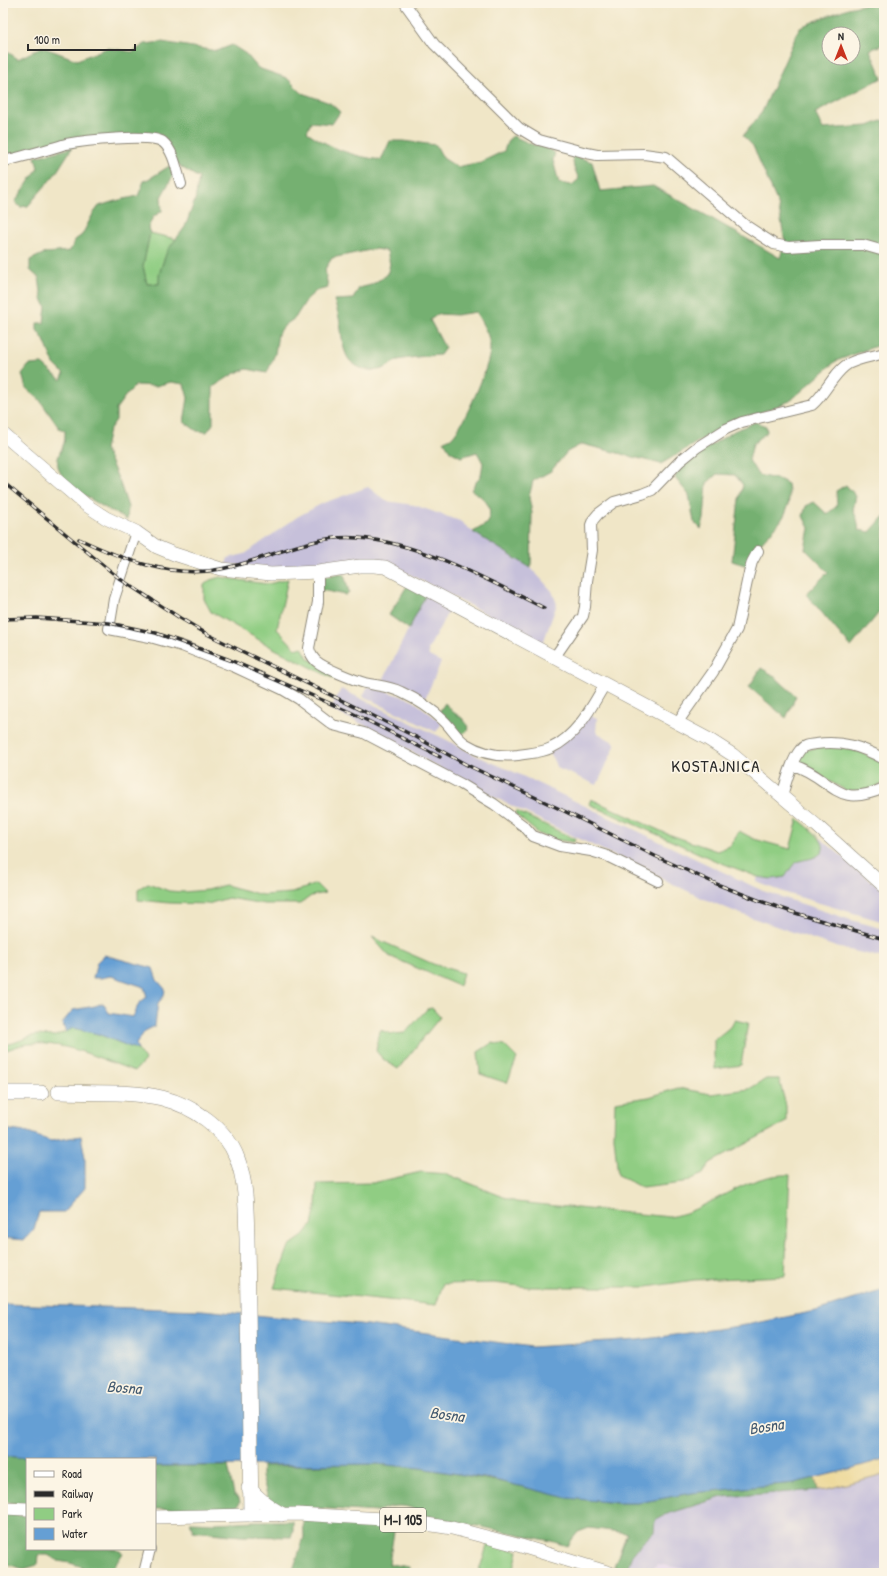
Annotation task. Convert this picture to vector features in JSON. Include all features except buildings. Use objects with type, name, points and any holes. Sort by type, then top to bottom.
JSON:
[{"type":"highway","points":[[3,1093],[41,1092]]},
{"type":"highway","points":[[59,1092],[142,1095],[163,1098],[192,1111],[212,1123],[229,1140],[238,1158],[245,1195],[247,1239],[250,1514]]},
{"type":"highway","points":[[249,1488],[256,1498],[281,1514]]},
{"type":"main road","points":[[3,434],[86,505],[106,518],[136,532],[168,552],[221,569],[271,574],[318,572],[360,566],[385,568],[605,684],[733,754],[884,886]]},
{"type":"main road","points":[[3,1508],[26,1509]]},
{"type":"main road","name":"M-I 105","points":[[156,1517],[281,1514],[400,1520],[452,1528],[521,1546],[610,1573]]},
{"type":"street","points":[[406,5],[434,44],[518,128],[538,140],[597,155],[644,154],[666,157],[745,225],[774,244],[788,247],[863,245],[884,251]]},
{"type":"street","points":[[3,160],[80,142],[144,137],[156,139],[166,144],[170,151],[181,184]]},
{"type":"street","points":[[554,658],[583,616],[592,550],[591,525],[592,520],[598,514],[614,502],[652,490],[680,461],[696,448],[726,429],[742,422],[812,406],[819,399],[835,376],[845,366],[856,361],[884,353]]},
{"type":"street","points":[[136,532],[114,599],[109,629],[150,637],[182,646],[261,680],[299,699],[333,725],[351,728],[364,733],[461,784],[494,804],[533,836],[560,846],[591,851],[607,856],[658,881]]},
{"type":"street","points":[[677,723],[713,672],[737,629],[752,562],[758,551]]},
{"type":"street","points":[[318,572],[318,602],[308,648],[316,661],[360,681],[388,686],[413,698],[430,708],[465,744],[479,751],[496,756],[511,756],[538,752],[552,748],[570,735],[584,719],[605,684]]},
{"type":"street","points":[[782,796],[798,752],[805,746],[830,742],[861,747],[884,759]]},
{"type":"street","points":[[793,765],[802,768],[842,794],[850,796],[874,792],[884,788]]},
{"type":"street","points":[[144,1573],[150,1550]]},
{"type":"shaded area","points":[[368,487],[386,501],[414,505],[460,521],[473,532],[531,568],[552,591],[557,604],[543,643],[397,568],[290,571],[226,564],[228,558],[245,554],[297,517],[323,503]]},
{"type":"shaded area","points":[[426,594],[451,606],[428,650],[429,656],[441,662],[424,701],[401,687],[383,680]]},
{"type":"shaded area","points":[[368,686],[411,699],[442,723],[436,732],[363,696]]},
{"type":"shaded area","points":[[341,689],[477,756],[514,772],[763,891],[851,920],[884,929],[884,958],[836,947],[741,914],[702,898],[526,813],[451,775],[371,728],[330,710]]},
{"type":"shaded area","points":[[590,715],[597,718],[596,732],[615,743],[597,785],[557,768],[550,753]]},
{"type":"shaded area","points":[[820,838],[884,891],[884,922],[789,894],[756,882],[758,877],[772,879],[785,877],[793,865],[802,860],[815,857],[823,845]]},
{"type":"shaded area","points":[[884,1474],[884,1573],[707,1573],[657,1564],[649,1573],[625,1573],[632,1555],[642,1543],[655,1520],[664,1515],[722,1497],[827,1489]]},
{"type":"shaded area","points":[[657,1564],[707,1573],[649,1573]]},
{"type":"green space","points":[[540,3],[614,3],[548,5]]},
{"type":"green space","points":[[871,3],[884,11],[884,44],[870,50],[882,78],[815,113],[823,129],[868,126],[884,120],[884,343],[836,361],[790,401],[719,429],[661,464],[582,444],[567,452],[551,471],[533,481],[529,497],[532,513],[531,568],[473,532],[488,523],[490,512],[489,507],[484,500],[471,490],[481,475],[483,463],[477,452],[461,457],[450,451],[444,441],[452,437],[463,421],[476,395],[489,357],[489,339],[486,330],[476,312],[456,315],[438,314],[430,320],[445,348],[440,355],[398,360],[380,370],[368,370],[352,363],[346,354],[343,345],[339,316],[334,300],[353,299],[359,288],[371,285],[387,275],[390,264],[387,251],[375,249],[332,258],[325,269],[328,288],[316,291],[307,299],[295,318],[285,325],[278,334],[275,354],[267,373],[247,369],[235,373],[213,387],[213,424],[207,432],[197,431],[184,422],[188,398],[184,384],[171,382],[156,386],[136,385],[126,395],[116,409],[116,420],[109,430],[105,449],[120,483],[128,507],[127,520],[87,497],[76,489],[61,474],[58,466],[58,460],[64,443],[65,431],[59,428],[39,399],[26,388],[22,374],[29,365],[42,364],[61,380],[64,374],[54,364],[44,340],[37,330],[37,323],[44,323],[46,307],[42,299],[39,278],[30,270],[30,260],[45,253],[70,251],[75,240],[82,235],[99,206],[138,196],[144,181],[171,165],[173,176],[161,197],[162,211],[153,217],[148,228],[150,233],[143,266],[147,284],[159,284],[159,274],[167,251],[185,227],[195,200],[199,178],[181,167],[149,135],[3,157],[3,49],[18,59],[42,47],[77,60],[107,48],[133,52],[145,44],[162,42],[217,51],[232,45],[246,54],[258,68],[287,78],[302,93],[330,103],[340,112],[332,124],[311,122],[307,132],[342,151],[381,160],[390,141],[436,145],[443,158],[457,167],[481,162],[504,151],[508,140],[513,136],[531,144],[547,148],[555,153],[553,160],[559,183],[572,185],[579,179],[574,168],[572,155],[592,162],[600,191],[653,186],[780,258],[785,242],[778,204],[753,146],[743,136],[762,112],[800,27],[848,8]]},
{"type":"green space","points":[[72,148],[56,173],[28,206],[20,207],[15,202],[38,168],[35,157]]},
{"type":"green space","points":[[150,233],[176,239],[164,260],[160,272],[159,284],[147,284],[143,266]]},
{"type":"green space","points":[[755,422],[766,426],[767,432],[753,444],[749,460],[758,475],[781,480],[788,484],[789,496],[788,506],[781,521],[755,551],[748,566],[732,561],[739,499],[743,485],[735,475],[717,474],[707,483],[704,519],[701,529],[694,522],[689,495],[675,478],[678,468],[686,461],[734,431]]},
{"type":"green space","points":[[846,485],[856,496],[853,510],[857,519],[859,530],[870,532],[884,516],[884,611],[881,610],[851,647],[806,594],[828,572],[805,549],[809,528],[803,516],[806,506],[814,502],[827,514],[837,506],[836,491]]},
{"type":"green space","points":[[344,574],[349,592],[346,595],[321,590],[321,577]]},
{"type":"green space","points":[[220,577],[268,584],[288,579],[277,629],[296,649],[302,647],[308,658],[340,678],[338,681],[273,648],[211,612],[204,599],[204,585],[210,580]]},
{"type":"green space","points":[[407,586],[426,594],[409,629],[389,615]]},
{"type":"green space","points":[[761,668],[773,675],[796,696],[786,718],[749,687]]},
{"type":"green space","points":[[445,703],[467,724],[468,729],[462,735],[439,712]]},
{"type":"green space","points":[[830,745],[861,752],[884,764],[884,783],[871,790],[847,791],[797,763],[802,751]]},
{"type":"green space","points":[[591,799],[665,833],[717,851],[730,846],[739,831],[754,839],[790,849],[798,819],[813,831],[822,842],[823,848],[821,853],[815,857],[799,861],[794,864],[785,877],[772,879],[758,877],[714,860],[589,804]]},
{"type":"green space","points":[[516,811],[575,839],[574,842],[555,840],[539,834],[515,814]]},
{"type":"green space","points":[[148,883],[169,891],[183,892],[207,890],[225,885],[262,895],[292,893],[316,884],[325,893],[311,896],[300,904],[264,904],[228,898],[208,904],[138,900],[138,889]]},
{"type":"green space","points":[[372,937],[433,964],[463,973],[459,986],[389,956]]},
{"type":"green space","points":[[432,1008],[440,1017],[398,1069],[383,1059],[376,1051],[380,1030],[392,1034],[405,1033],[427,1009]]},
{"type":"green space","points":[[735,1020],[748,1023],[741,1065],[715,1069],[714,1040],[729,1028]]},
{"type":"green space","points":[[73,1028],[98,1034],[138,1050],[145,1060],[135,1071],[84,1052],[57,1045],[27,1044],[3,1051],[3,1045],[35,1035],[56,1036]]},
{"type":"green space","points":[[492,1043],[504,1045],[517,1058],[507,1083],[480,1074],[478,1052]]},
{"type":"green space","points":[[766,1079],[779,1079],[786,1106],[786,1122],[710,1163],[703,1174],[683,1183],[642,1188],[618,1175],[614,1137],[615,1102],[649,1097],[678,1088],[711,1094],[749,1089]]},
{"type":"green space","points":[[421,1172],[447,1174],[516,1202],[670,1217],[683,1214],[703,1206],[751,1182],[777,1175],[790,1175],[785,1276],[694,1280],[647,1287],[529,1287],[494,1283],[443,1284],[436,1305],[274,1288],[289,1246],[303,1236],[312,1225],[316,1206],[317,1184],[373,1183]]},
{"type":"green space","points":[[3,1456],[28,1458],[26,1458],[26,1504],[3,1502]]},
{"type":"green space","points":[[377,1464],[420,1468],[507,1483],[568,1498],[617,1503],[638,1503],[691,1493],[794,1483],[815,1478],[818,1490],[722,1497],[664,1515],[655,1520],[654,1532],[632,1555],[625,1573],[614,1567],[627,1533],[589,1528],[578,1532],[567,1546],[551,1541],[423,1515],[412,1508],[400,1506],[388,1507],[377,1512],[270,1505],[262,1477],[262,1466]]},
{"type":"green space","points":[[156,1466],[228,1466],[234,1494],[239,1498],[240,1502],[238,1506],[222,1508],[156,1509]]},
{"type":"green space","points":[[3,1514],[26,1516],[26,1550],[118,1550],[123,1553],[110,1573],[83,1573],[83,1567],[58,1561],[48,1555],[38,1555],[37,1565],[24,1569],[3,1563]]},
{"type":"green space","points":[[303,1518],[395,1525],[389,1564],[409,1567],[409,1573],[292,1573],[304,1537]]},
{"type":"green space","points":[[293,1521],[291,1537],[241,1536],[193,1531],[190,1522],[215,1523]]},
{"type":"green space","points":[[488,1543],[518,1551],[513,1573],[488,1573],[479,1571]]},
{"type":"sand","points":[[884,1459],[884,1474],[818,1490],[815,1478]]},
{"type":"water","points":[[104,955],[153,968],[157,980],[165,989],[164,996],[158,1003],[155,1026],[145,1031],[136,1044],[138,1050],[98,1034],[73,1028],[66,1032],[62,1023],[73,1010],[103,1003],[109,1013],[133,1017],[139,1003],[147,997],[144,987],[111,976],[93,978],[97,962]]},
{"type":"water","points":[[3,1129],[25,1132],[51,1141],[81,1136],[85,1157],[85,1188],[64,1212],[39,1212],[34,1229],[24,1240],[3,1238]]},
{"type":"water","name":"Bosna","points":[[884,1290],[884,1459],[794,1483],[691,1493],[638,1503],[617,1503],[568,1498],[491,1479],[420,1468],[377,1464],[156,1466],[156,1458],[28,1458],[3,1456],[3,1304],[202,1310],[360,1324],[532,1347],[638,1340],[746,1325],[816,1311]]},
{"type":"railway","points":[[3,482],[120,579],[207,634],[416,737],[467,765],[655,856],[719,885],[792,912],[884,939]]},
{"type":"railway","points":[[79,539],[112,554],[130,560],[166,569],[184,571],[221,569],[323,540],[358,538],[382,541],[405,547],[454,564],[544,608]]},
{"type":"railway","points":[[3,619],[37,618],[109,623],[156,633],[230,660],[350,712],[440,757]]},
{"type":"district","name":"KOSTAJNICA","points":[[716,766]]}]
